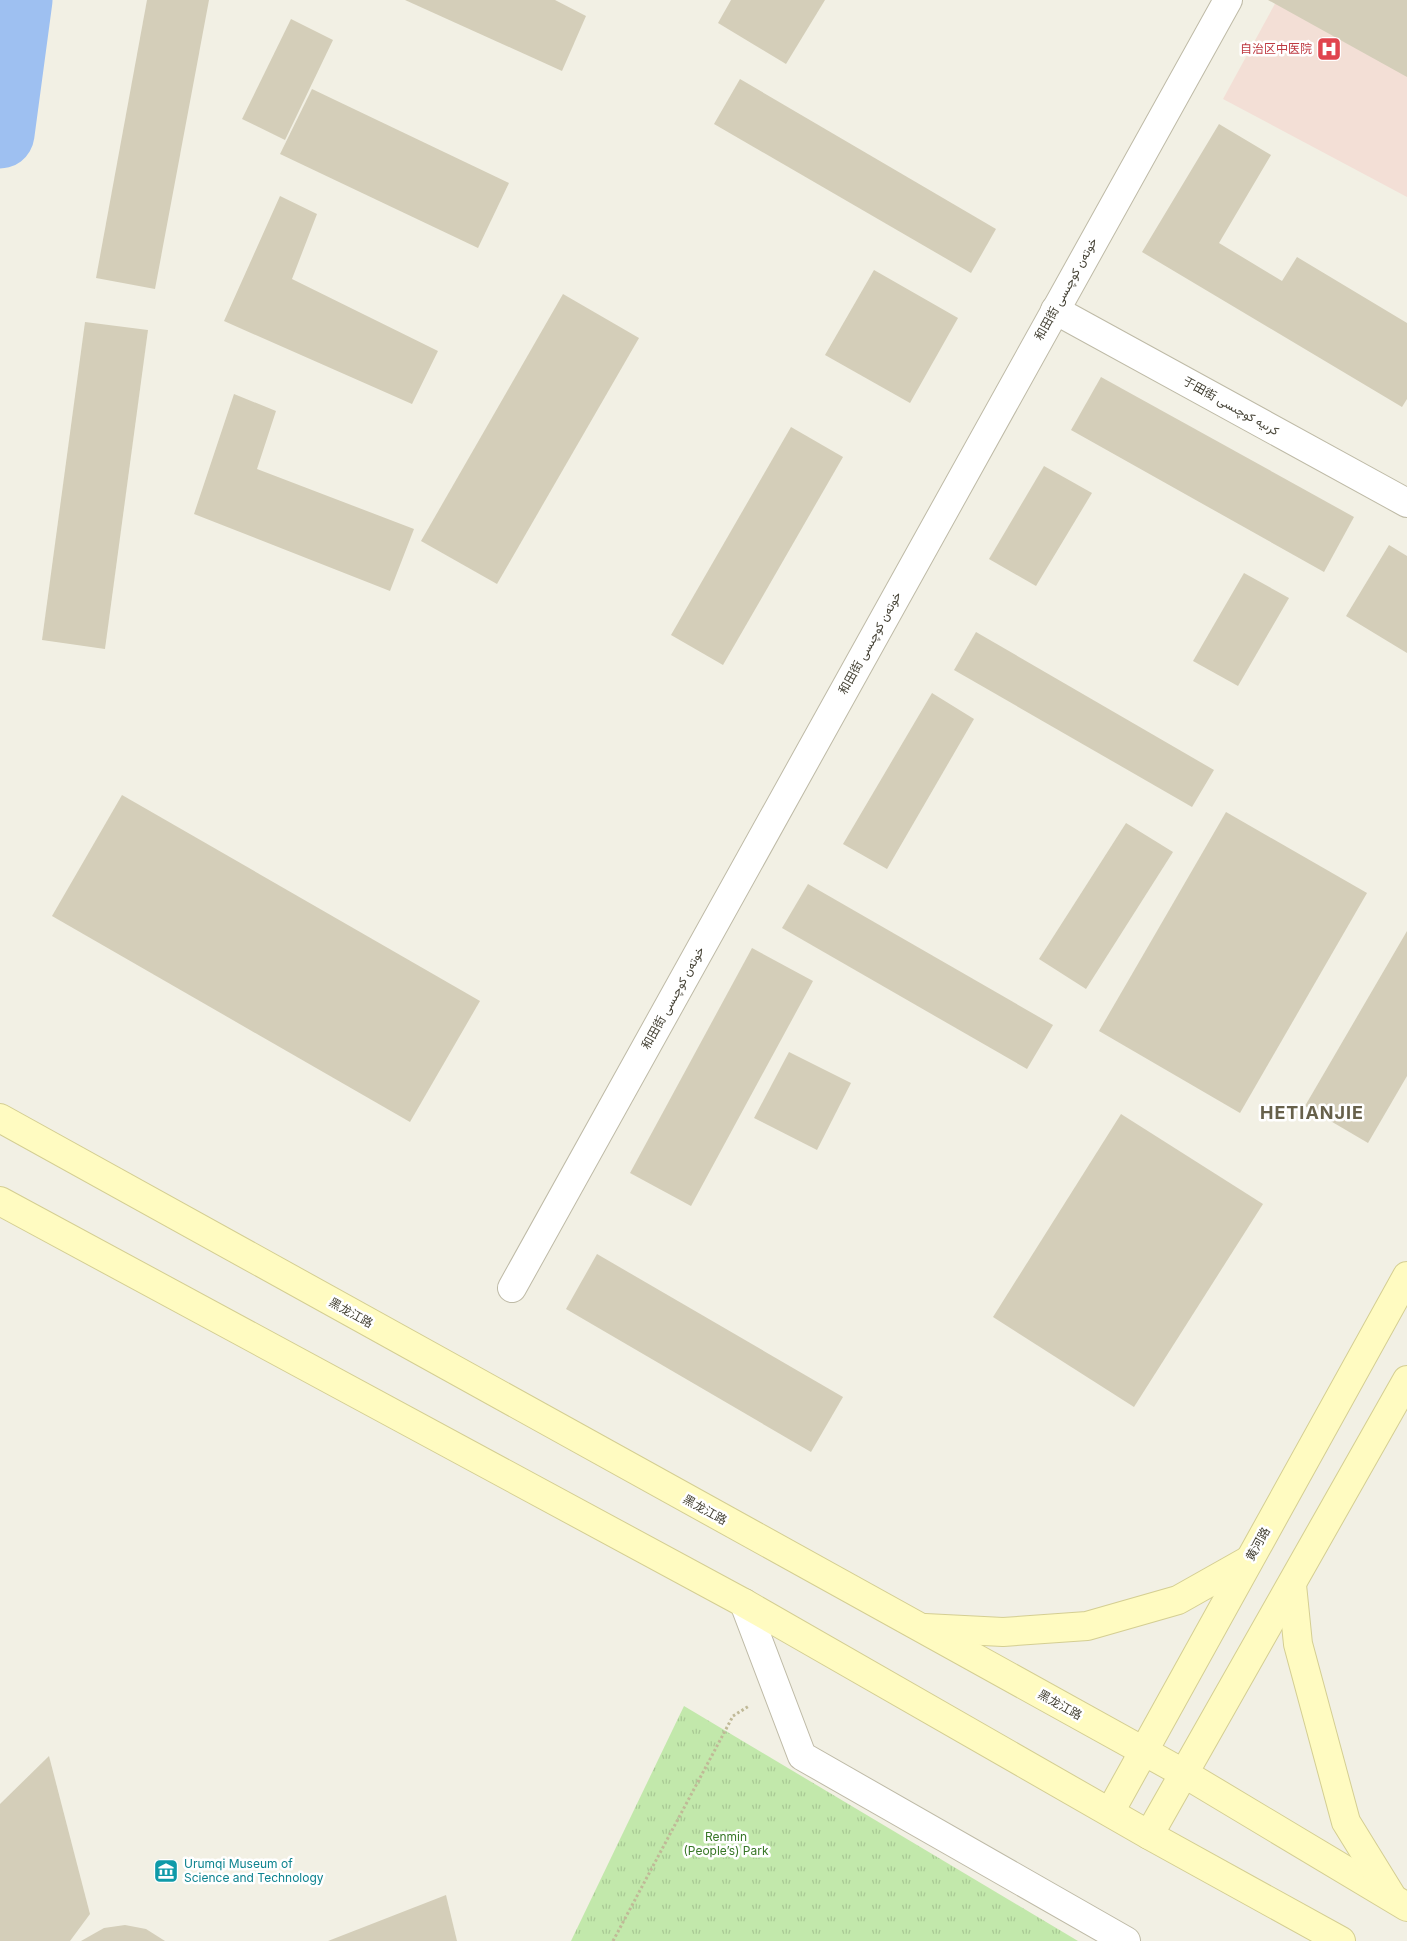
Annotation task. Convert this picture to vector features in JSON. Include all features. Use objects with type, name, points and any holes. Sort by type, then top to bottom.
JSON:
[{"type":"main road","name":"黑龙江路","points":[[0,1118],[1186,1774],[1400,1903]]},
{"type":"main road","points":[[0,1201],[744,1603],[1110,1812],[1341,1941]]},
{"type":"main road","name":"黄河路","points":[[1110,1812],[1407,1276]]},
{"type":"main road","points":[[1149,1834],[1186,1774],[1407,1380]]},
{"type":"main road","points":[[919,1628],[1003,1632],[1087,1626],[1178,1600],[1249,1560]]},
{"type":"main road","points":[[1292,1585],[1298,1644],[1346,1822],[1400,1903]]},
{"type":"street","name":"和田街 خوتەن كوچىسى","points":[[512,1288],[1228,0]]},
{"type":"street","name":"于田街 كرىيە كوچىسى","points":[[1055,310],[1407,502]]},
{"type":"street","points":[[744,1603],[802,1756],[1126,1941]]},
{"type":"path","points":[[613,1941],[732,1716],[777,1690]]},
{"type":"shaded area","name":"自治区中医院","points":[[1277,0],[1407,0],[1407,197],[1223,99]]},
{"type":"green space","name":"Renmin (People’s) Park","points":[[684,1706],[1078,1941],[571,1941]]},
{"type":"building","points":[[147,0],[209,0],[155,289],[96,278]]},
{"type":"building","points":[[405,0],[555,0],[586,16],[562,71]]},
{"type":"building","points":[[731,0],[825,0],[786,64],[718,23]]},
{"type":"building","points":[[1268,0],[1407,0],[1407,77]]},
{"type":"building","points":[[291,19],[333,40],[285,140],[242,119]]},
{"type":"building","points":[[740,79],[996,229],[971,273],[714,124]]},
{"type":"building","points":[[312,89],[509,183],[478,248],[280,154]]},
{"type":"building","points":[[1219,124],[1271,155],[1219,243],[1282,281],[1297,257],[1407,323],[1407,399],[1402,407],[1142,252]]},
{"type":"building","points":[[280,196],[317,214],[292,279],[438,351],[412,404],[224,321]]},
{"type":"building","points":[[874,270],[958,318],[910,403],[825,355]]},
{"type":"building","points":[[563,294],[639,338],[497,584],[421,541]]},
{"type":"building","points":[[85,322],[148,330],[105,649],[42,640]]},
{"type":"building","points":[[1101,377],[1354,517],[1324,572],[1071,430]]},
{"type":"building","points":[[234,394],[276,411],[257,469],[414,529],[390,591],[194,514]]},
{"type":"building","points":[[791,427],[843,457],[723,665],[671,635]]},
{"type":"building","points":[[1044,466],[1092,493],[1036,586],[989,559]]},
{"type":"building","points":[[1389,545],[1407,556],[1407,653],[1346,616]]},
{"type":"building","points":[[1244,573],[1289,598],[1238,686],[1193,661]]},
{"type":"building","points":[[976,632],[1214,770],[1192,807],[954,670]]},
{"type":"building","points":[[932,693],[974,719],[887,869],[843,844]]},
{"type":"building","points":[[122,795],[480,1001],[410,1122],[52,916]]},
{"type":"building","points":[[1226,812],[1367,893],[1240,1113],[1099,1031]]},
{"type":"building","points":[[1126,823],[1173,852],[1086,989],[1039,959]]},
{"type":"building","points":[[808,884],[1053,1025],[1027,1069],[782,928]]},
{"type":"building","points":[[1407,931],[1407,1076],[1368,1143],[1305,1106]]},
{"type":"building","points":[[752,948],[813,981],[691,1206],[630,1173]]},
{"type":"building","points":[[789,1052],[851,1083],[817,1150],[754,1118]]},
{"type":"building","points":[[1121,1114],[1263,1204],[1134,1407],[993,1317]]},
{"type":"building","points":[[597,1254],[843,1397],[811,1452],[566,1309]]},
{"type":"building","points":[[49,1756],[90,1914],[70,1941],[0,1941],[0,1804]]},
{"type":"building","points":[[446,1895],[457,1941],[328,1941]]},
{"type":"building","points":[[125,1925],[146,1929],[165,1941],[81,1941],[104,1928]]},
{"type":"waterway","points":[[0,134],[18,0]]},
{"type":"place","name":"自治区中医院","points":[[1329,49]]},
{"type":"place","name":"Urumqi Museum of Science and Technology","points":[[166,1871]]},
{"type":"district","name":"HETIANJIE","points":[[1312,1113]]}]
